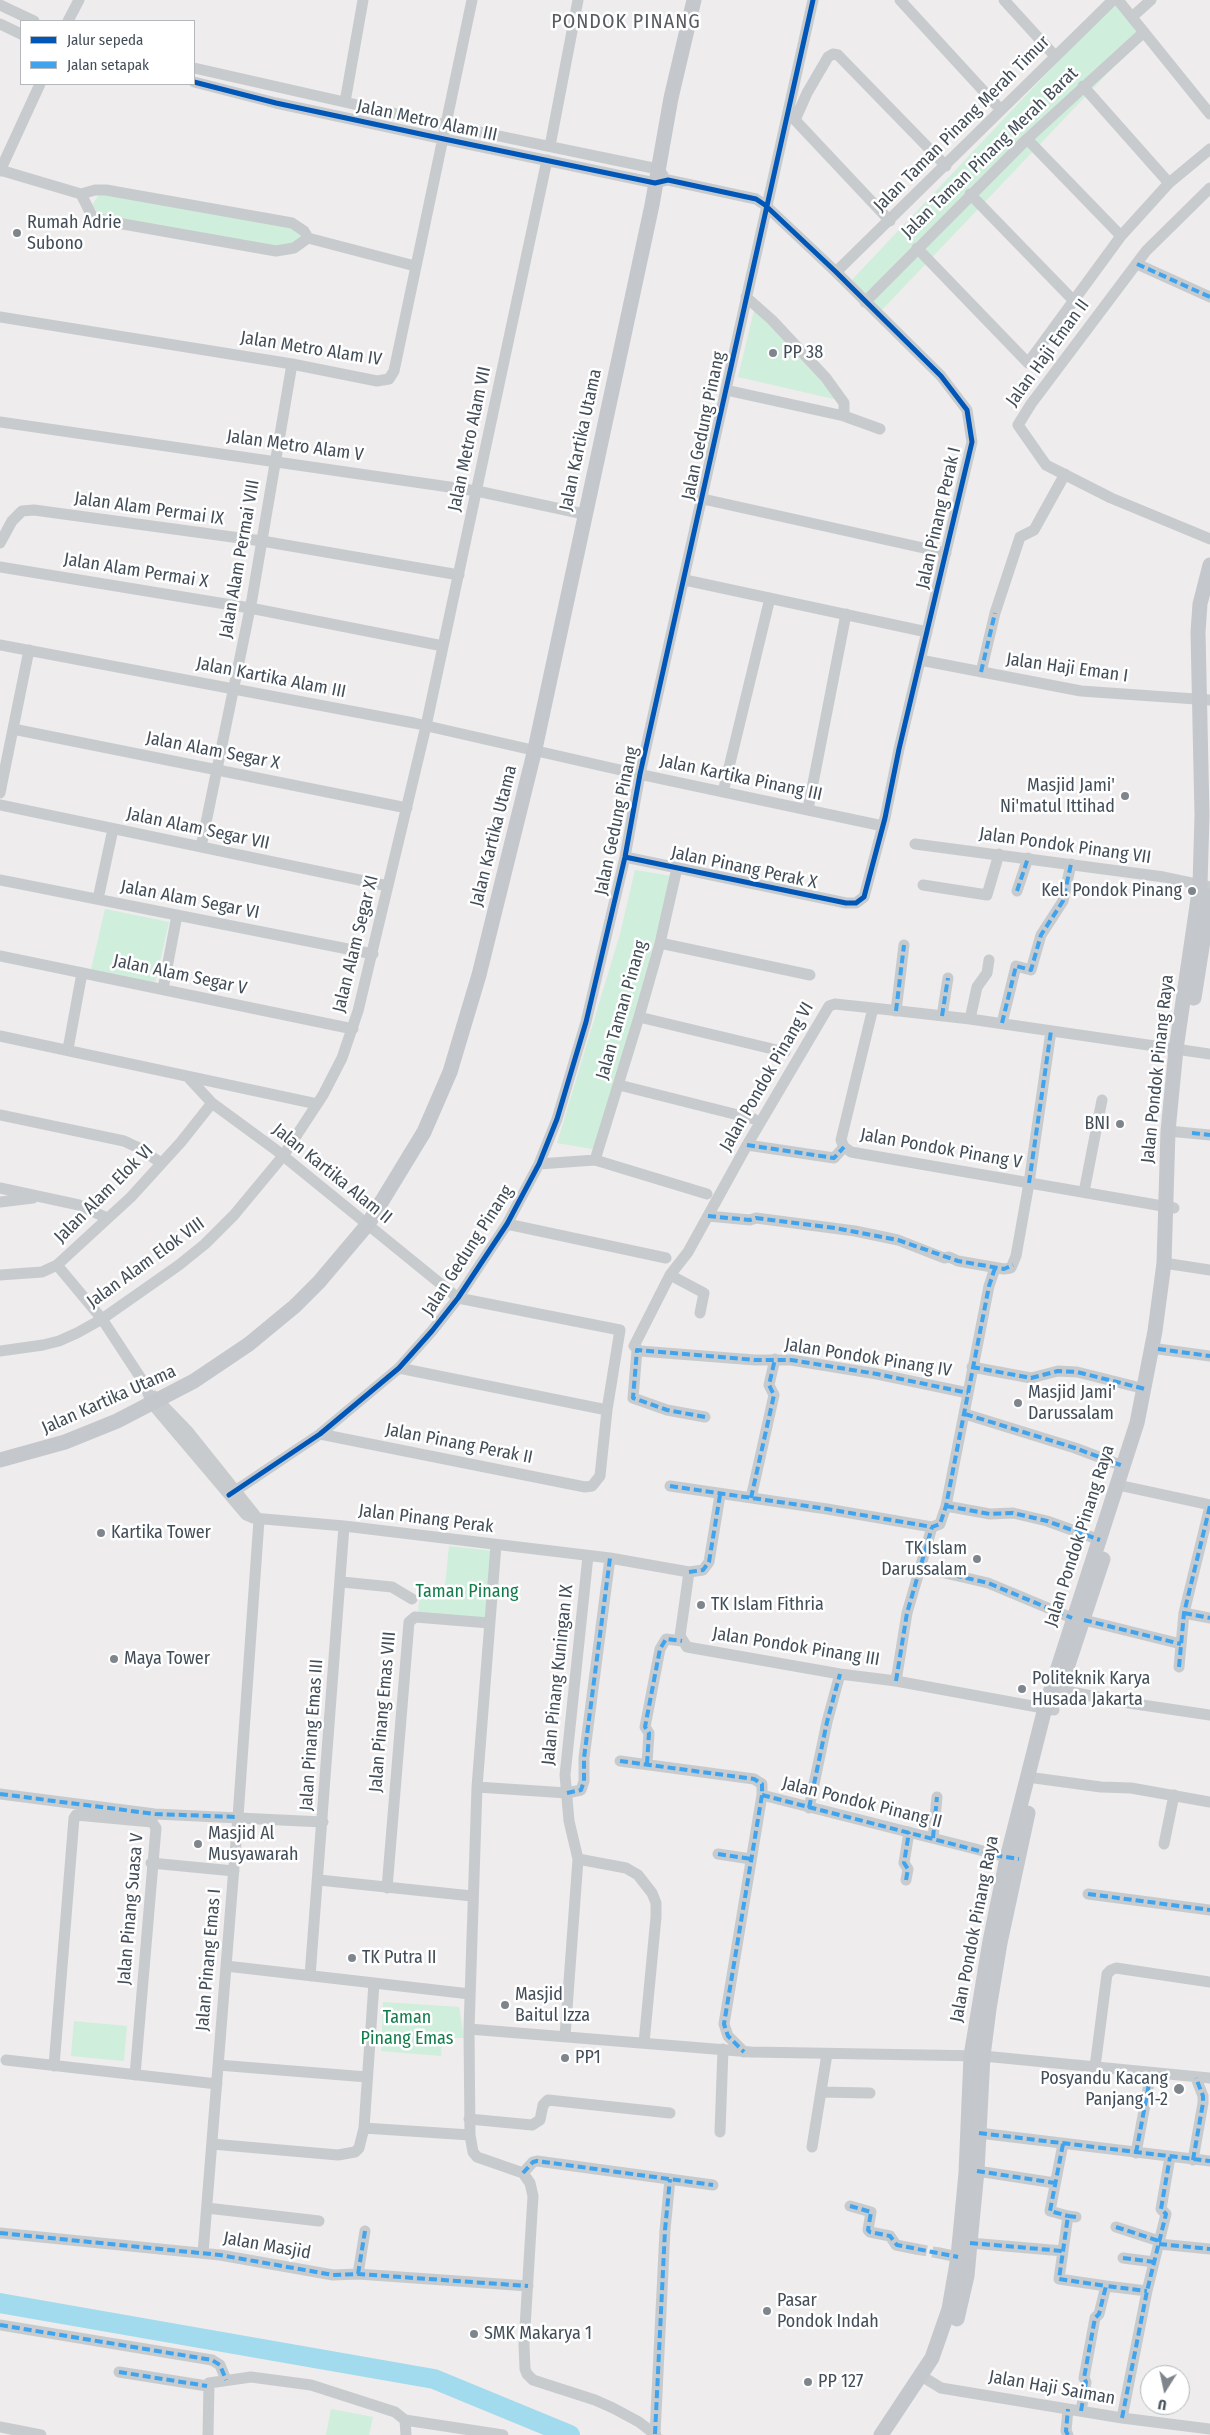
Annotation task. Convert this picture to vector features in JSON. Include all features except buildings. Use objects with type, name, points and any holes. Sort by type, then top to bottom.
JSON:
[{"type":"main road","name":"Jalan Kartika Utama","points":[[0,1460],[65,1442],[194,1381],[249,1344],[295,1306],[319,1282],[368,1224],[424,1132],[450,1072],[479,974],[535,749],[584,514],[660,177],[694,0]]},
{"type":"main road","name":"Jalan Pondok Pinang Raya","points":[[892,2435],[924,2378],[949,2310],[958,2257],[988,1950],[1055,1689],[1122,1486],[1158,1349],[1168,1264],[1172,1131],[1181,1050],[1207,889],[1202,815],[1205,700],[1198,632],[1200,604],[1210,565]]},
{"type":"main road","name":"Jalan Pondok Pinang Raya","points":[[1091,1580],[1100,1540],[1122,1486],[1123,1466],[1145,1389],[1168,1264]]},
{"type":"main road","name":"Jalan Pondok Pinang Raya","points":[[881,2435],[949,2344],[959,2311],[970,2243],[977,2171],[979,2133],[977,2056]]},
{"type":"street","points":[[69,20],[79,0]]},
{"type":"street","points":[[345,102],[363,0]]},
{"type":"street","name":"Jalan Metro Alam IV","points":[[0,317],[292,364],[377,381],[389,379],[394,371],[472,0]]},
{"type":"street","points":[[550,146],[578,0]]},
{"type":"street","name":"Jalan Gedung Pinang","points":[[232,1492],[320,1434],[399,1368],[458,1298],[507,1224],[539,1164],[557,1119],[586,1022],[625,857],[640,774],[685,580],[765,205],[813,0]]},
{"type":"street","points":[[900,0],[1001,110]]},
{"type":"street","points":[[1004,0],[1055,56]]},
{"type":"street","name":"Jalan Taman Pinang Merah Timur","points":[[836,272],[1113,0]]},
{"type":"street","points":[[1118,0],[1210,114]]},
{"type":"street","points":[[1132,17],[1151,0]]},
{"type":"street","points":[[0,5],[32,20]]},
{"type":"street","points":[[0,24],[20,34]]},
{"type":"street","name":"Jalan Taman Pinang Merah Barat","points":[[866,302],[970,194],[1082,86],[1144,32]]},
{"type":"street","points":[[890,221],[797,124],[796,115],[828,58],[833,54],[838,55],[946,166]]},
{"type":"street","name":"Jalan Metro Alam III","points":[[195,68],[446,125],[550,146],[660,177]]},
{"type":"street","name":"Jalan Metro Alam III","points":[[195,82],[276,103],[547,160],[660,177]]},
{"type":"street","points":[[40,85],[0,171],[81,194],[95,190],[106,190],[292,224],[304,231],[308,238],[415,266]]},
{"type":"street","points":[[1082,86],[1170,183]]},
{"type":"street","points":[[1027,139],[1121,236]]},
{"type":"street","points":[[917,248],[1028,363],[1121,236],[1170,183],[1210,149]]},
{"type":"street","name":"Jalan Metro Alam VII","points":[[426,726],[547,160]]},
{"type":"street","name":"Jalan Pinang Perak I","points":[[660,177],[753,199],[765,205],[941,376],[967,410],[972,442],[926,632],[883,826],[864,897],[856,903]]},
{"type":"street","points":[[1210,188],[1146,251],[1137,264],[1210,297]]},
{"type":"street","points":[[81,194],[92,216],[106,221],[276,251],[294,248],[308,238]]},
{"type":"street","points":[[970,194],[1074,301]]},
{"type":"street","name":"Jalan Haji Eman II","points":[[1137,264],[1031,404],[1018,425],[1046,465],[1111,498],[1210,539]]},
{"type":"street","points":[[746,297],[772,320],[826,378],[844,403],[844,416]]},
{"type":"street","name":"Jalan Alam Permai VIII","points":[[201,847],[250,608],[292,364]]},
{"type":"street","points":[[726,390],[844,416],[880,430]]},
{"type":"street","name":"Jalan Metro Alam V","points":[[0,422],[276,460],[476,491],[584,514]]},
{"type":"street","points":[[981,672],[995,613],[1020,537],[1034,530],[1065,474]]},
{"type":"street","points":[[703,498],[946,553]]},
{"type":"street","name":"Jalan Alam Permai IX","points":[[0,543],[12,521],[22,511],[34,510],[262,542],[459,575]]},
{"type":"street","name":"Jalan Alam Permai X","points":[[0,567],[250,608],[443,646]]},
{"type":"street","points":[[685,580],[926,632]]},
{"type":"street","points":[[723,792],[770,598]]},
{"type":"street","points":[[808,809],[846,614]]},
{"type":"street","name":"Jalan Kartika Alam III","points":[[0,644],[426,726],[535,749]]},
{"type":"street","points":[[0,793],[28,650]]},
{"type":"street","name":"Jalan Haji Eman I","points":[[920,660],[1081,691],[1205,700]]},
{"type":"street","name":"Jalan Alam Segar XI","points":[[283,1156],[317,1104],[342,1058],[353,1028],[373,954],[426,726]]},
{"type":"street","name":"Jalan Alam Segar X","points":[[13,729],[407,808]]},
{"type":"street","name":"Jalan Kartika Pinang III","points":[[535,749],[640,774],[883,826]]},
{"type":"street","name":"Jalan Alam Segar VII","points":[[0,805],[388,886]]},
{"type":"street","points":[[98,899],[113,829]]},
{"type":"street","name":"Jalan Pondok Pinang VII","points":[[915,844],[1164,877],[1207,889]]},
{"type":"street","points":[[924,885],[987,895],[999,854]]},
{"type":"street","name":"Jalan Pinang Perak X","points":[[625,857],[846,903],[856,903]]},
{"type":"street","points":[[1017,891],[1028,858]]},
{"type":"street","points":[[1002,1024],[1016,966],[1031,970],[1040,935],[1063,901],[1071,864]]},
{"type":"street","name":"Jalan Taman Pinang","points":[[595,1160],[639,1017],[660,942],[677,868]]},
{"type":"street","name":"Jalan Alam Segar VI","points":[[0,880],[373,954]]},
{"type":"street","points":[[162,989],[177,915]]},
{"type":"street","points":[[660,942],[810,974]]},
{"type":"street","points":[[896,1011],[904,945]]},
{"type":"street","name":"Jalan Alam Segar V","points":[[0,956],[353,1028]]},
{"type":"street","points":[[970,1019],[977,987],[987,973],[989,960]]},
{"type":"street","points":[[68,1050],[82,973]]},
{"type":"street","points":[[942,1016],[948,978]]},
{"type":"street","name":"Jalan Pondok Pinang VI","points":[[705,1417],[667,1410],[633,1398],[634,1343],[670,1275],[688,1252],[747,1145],[829,1006],[836,1004],[970,1019],[1210,1054]]},
{"type":"street","name":"Jalan Pondok Pinang V","points":[[873,1008],[851,1094],[842,1140],[844,1147],[851,1152],[1170,1208]]},
{"type":"street","points":[[639,1017],[784,1052]]},
{"type":"street","points":[[708,1216],[750,1220],[756,1218],[874,1234],[910,1244],[944,1258],[949,1257],[958,1261],[1008,1269],[1013,1265],[1029,1183],[1051,1031]]},
{"type":"street","name":"Jalan Kartika Alam II","points":[[0,1036],[317,1104]]},
{"type":"street","name":"Jalan Kartika Alam II","points":[[187,1076],[212,1103],[283,1156],[458,1298]]},
{"type":"street","points":[[619,1085],[754,1119]]},
{"type":"street","points":[[1084,1192],[1102,1100]]},
{"type":"street","name":"Jalan Alam Elok VI","points":[[0,1275],[42,1272],[57,1265],[130,1197],[212,1103]]},
{"type":"street","points":[[0,1116],[124,1141],[139,1148],[161,1163]]},
{"type":"street","points":[[1172,1131],[1210,1135]]},
{"type":"street","points":[[747,1145],[834,1158],[844,1147]]},
{"type":"street","name":"Jalan Alam Elok VIII","points":[[0,1351],[58,1341],[102,1319],[179,1266],[234,1216],[283,1156]]},
{"type":"street","points":[[539,1164],[595,1160],[708,1194]]},
{"type":"street","points":[[0,1188],[80,1205],[107,1218]]},
{"type":"street","points":[[0,1202],[38,1197]]},
{"type":"street","points":[[507,1224],[666,1258]]},
{"type":"street","points":[[1168,1264],[1210,1270]]},
{"type":"street","name":"Jalan Pinang Perak","points":[[57,1265],[102,1319],[154,1399],[232,1492],[246,1516],[259,1520],[344,1526],[610,1558]]},
{"type":"street","points":[[968,1393],[989,1286],[995,1268]]},
{"type":"street","points":[[670,1275],[704,1293],[700,1313]]},
{"type":"street","points":[[399,1368],[606,1410],[620,1330],[458,1298]]},
{"type":"street","name":"Jalan Pondok Pinang IV","points":[[635,1349],[698,1356],[791,1360],[877,1374],[968,1393],[946,1506],[942,1521],[940,1524],[932,1527],[919,1567],[907,1613],[896,1681]]},
{"type":"street","points":[[1158,1349],[1210,1356]]},
{"type":"street","points":[[751,1498],[774,1395],[769,1385],[775,1360]]},
{"type":"street","points":[[972,1367],[1026,1377],[1058,1371],[1078,1372],[1145,1389]]},
{"type":"street","name":"Jalan Pinang Perak II","points":[[320,1434],[585,1487],[592,1486],[600,1476],[606,1410]]},
{"type":"street","points":[[964,1414],[1074,1448],[1123,1466]]},
{"type":"street","points":[[670,1486],[932,1527]]},
{"type":"street","points":[[1122,1486],[1210,1506],[1184,1613],[1178,1667]]},
{"type":"street","points":[[477,1787],[568,1793],[581,1790],[584,1781],[586,1748],[610,1558],[689,1572],[703,1570],[709,1562],[720,1495]]},
{"type":"street","points":[[946,1506],[990,1514],[1021,1515],[1047,1521],[1100,1540]]},
{"type":"street","name":"Jalan Pinang Emas I","points":[[203,2252],[234,1871],[259,1520]]},
{"type":"street","name":"Jalan Pinang Emas III","points":[[310,1976],[342,1582],[344,1526]]},
{"type":"street","points":[[496,1544],[477,1787],[472,1896],[469,2028],[470,2135],[477,2157],[523,2173],[530,2183],[533,2196],[524,2344],[527,2374],[533,2380],[595,2400],[613,2408],[639,2422],[655,2435]]},
{"type":"street","name":"Jalan Pinang Kuningan IX","points":[[565,2036],[578,1859],[569,1821],[565,1775],[566,1746],[588,1556]]},
{"type":"street","points":[[919,1567],[988,1583],[1078,1619],[1181,1644]]},
{"type":"street","points":[[647,1764],[649,1733],[645,1727],[660,1649],[666,1639],[682,1641],[689,1572]]},
{"type":"street","points":[[342,1582],[392,1587],[412,1599]]},
{"type":"street","points":[[1184,1613],[1210,1618]]},
{"type":"street","name":"Jalan Pinang Emas VIII","points":[[387,1888],[409,1622],[414,1617],[489,1623]]},
{"type":"street","name":"Jalan Pondok Pinang III","points":[[682,1641],[687,1647],[840,1674],[896,1681],[1050,1709]]},
{"type":"street","points":[[809,1808],[827,1722],[840,1674]]},
{"type":"street","points":[[1055,1689],[1210,1715]]},
{"type":"street","name":"Jalan Pondok Pinang II","points":[[620,1761],[758,1780],[762,1784],[762,1795],[1013,1858]]},
{"type":"street","points":[[1032,1778],[1101,1787],[1120,1787],[1210,1802]]},
{"type":"street","points":[[0,1794],[155,1814],[323,1822]]},
{"type":"street","points":[[720,2132],[733,2051],[724,2024],[762,1795]]},
{"type":"street","points":[[1164,1844],[1174,1795]]},
{"type":"street","points":[[933,1838],[937,1797]]},
{"type":"street","name":"Jalan Pinang Suasa V","points":[[54,2066],[73,1821],[76,1815],[152,1822],[156,1828],[151,1863],[135,2075]]},
{"type":"street","points":[[906,1880],[908,1869],[904,1863],[909,1832]]},
{"type":"street","points":[[718,1854],[751,1859]]},
{"type":"street","points":[[578,1859],[626,1868],[638,1875],[652,1893],[656,1903],[644,2043]]},
{"type":"street","points":[[151,1863],[234,1871]]},
{"type":"street","points":[[319,1880],[472,1896]]},
{"type":"street","points":[[1088,1894],[1210,1910]]},
{"type":"street","points":[[226,1966],[470,1994]]},
{"type":"street","points":[[1096,2066],[1107,1974],[1111,1970],[1116,1968],[1210,1982]]},
{"type":"street","points":[[212,2144],[338,2155],[355,2152],[359,2148],[364,2128],[374,1983]]},
{"type":"street","points":[[469,2028],[733,2051],[977,2056],[1210,2078]]},
{"type":"street","points":[[812,2148],[828,2054]]},
{"type":"street","points":[[6,2060],[217,2084]]},
{"type":"street","points":[[218,2065],[367,2077]]},
{"type":"street","points":[[1136,2153],[1151,2073]]},
{"type":"street","points":[[1193,2160],[1203,2103],[1203,2096],[1196,2078]]},
{"type":"street","points":[[821,2092],[870,2093]]},
{"type":"street","points":[[469,2119],[532,2125],[540,2120],[543,2105],[548,2100],[670,2113]]},
{"type":"street","points":[[364,2128],[470,2135]]},
{"type":"street","points":[[979,2133],[1210,2161]]},
{"type":"street","points":[[1063,2144],[1050,2211],[1072,2217],[1063,2251],[1059,2279],[1147,2291]]},
{"type":"street","points":[[1122,2418],[1147,2291],[1166,2214],[1160,2209],[1170,2157]]},
{"type":"street","points":[[523,2173],[533,2162],[537,2161],[713,2185]]},
{"type":"street","points":[[977,2171],[1055,2183]]},
{"type":"street","points":[[655,2435],[665,2230],[670,2180]]},
{"type":"street","points":[[850,2206],[871,2212],[868,2230],[870,2232],[890,2236],[896,2245],[916,2249]]},
{"type":"street","points":[[207,2208],[318,2221]]},
{"type":"street","points":[[1116,2227],[1159,2242],[1210,2249]]},
{"type":"street","points":[[358,2274],[365,2231]]},
{"type":"street","name":"Jalan Masjid","points":[[0,2233],[203,2252],[333,2275],[358,2274],[528,2286]]},
{"type":"street","points":[[970,2243],[1063,2251]]},
{"type":"street","points":[[939,2254],[958,2257]]},
{"type":"street","points":[[1123,2258],[1154,2262]]},
{"type":"street","points":[[1081,2411],[1086,2382],[1084,2378],[1095,2318],[1099,2314],[1106,2286]]},
{"type":"street","points":[[0,2325],[212,2360],[220,2365],[226,2380]]},
{"type":"street","points":[[119,2372],[207,2386],[212,2382],[251,2377],[311,2385],[395,2412],[405,2420],[503,2435]]},
{"type":"street","name":"Jalan Haji Saiman","points":[[924,2378],[942,2388],[1122,2418],[1210,2429]]},
{"type":"street","points":[[207,2386],[208,2435]]},
{"type":"street","points":[[1068,2409],[1066,2432],[1068,2435]]},
{"type":"street","points":[[405,2420],[406,2435]]},
{"type":"street","points":[[0,2427],[41,2435]]},
{"type":"green space","points":[[1115,1],[1143,36],[878,314],[849,283]]},
{"type":"green space","points":[[100,193],[289,226],[299,232],[301,240],[280,248],[102,218],[92,205]]},
{"type":"green space","points":[[755,306],[838,400],[738,377]]},
{"type":"green space","points":[[635,870],[672,876],[598,1150],[557,1143],[620,934]]},
{"type":"green space","points":[[105,909],[169,922],[154,988],[90,974]]},
{"type":"green space","name":"Taman Pinang","points":[[449,1546],[493,1551],[486,1619],[418,1613],[421,1584],[445,1586]]},
{"type":"green space","name":"Taman Pinang Emas","points":[[383,2002],[459,2007],[464,2038],[442,2038],[441,2056],[381,2051]]},
{"type":"green space","points":[[74,2021],[127,2026],[124,2061],[71,2056]]},
{"type":"green space","points":[[331,2409],[373,2417],[369,2435],[326,2435]]},
{"type":"waterway","points":[[0,2303],[434,2379],[570,2435]]},
{"type":"tunnel","points":[[916,2249],[939,2253]]},
{"type":"marked path","points":[[1137,264],[1210,297]]},
{"type":"marked path","points":[[981,672],[995,613]]},
{"type":"marked path","points":[[1017,891],[1028,858]]},
{"type":"marked path","points":[[1002,1023],[1016,966],[1031,970],[1041,935],[1063,901],[1071,864]]},
{"type":"marked path","points":[[896,1011],[904,945]]},
{"type":"marked path","points":[[942,1016],[948,978]]},
{"type":"marked path","points":[[1029,1183],[1051,1031]]},
{"type":"marked path","points":[[1192,1133],[1210,1135]]},
{"type":"marked path","points":[[747,1145],[834,1158],[844,1147]]},
{"type":"marked path","points":[[708,1216],[750,1220],[756,1218],[835,1228],[898,1240],[958,1261],[1004,1269],[1013,1265]]},
{"type":"marked path","points":[[670,1486],[827,1509],[932,1527],[940,1524],[946,1506],[989,1286],[995,1268]]},
{"type":"marked path","points":[[1158,1349],[1210,1356]]},
{"type":"marked path","points":[[705,1417],[667,1410],[633,1398],[637,1350],[755,1360],[791,1360],[877,1374],[968,1393]]},
{"type":"marked path","points":[[751,1498],[774,1395],[769,1385],[775,1359]]},
{"type":"marked path","points":[[972,1367],[1031,1378],[1058,1371],[1077,1372],[1145,1389]]},
{"type":"marked path","points":[[965,1414],[1075,1448],[1123,1466]]},
{"type":"marked path","points":[[689,1572],[703,1570],[709,1562],[720,1495]]},
{"type":"marked path","points":[[946,1506],[990,1514],[1013,1513],[1047,1521],[1100,1540]]},
{"type":"marked path","points":[[1179,1667],[1184,1613],[1210,1506]]},
{"type":"marked path","points":[[896,1681],[907,1613],[932,1527]]},
{"type":"marked path","points":[[567,1793],[581,1790],[584,1781],[584,1758],[610,1558]]},
{"type":"marked path","points":[[919,1567],[988,1583],[1072,1618]]},
{"type":"marked path","points":[[1184,1613],[1210,1618]]},
{"type":"marked path","points":[[1084,1620],[1181,1644]]},
{"type":"marked path","points":[[647,1764],[649,1733],[645,1727],[660,1649],[666,1639],[682,1641]]},
{"type":"marked path","points":[[809,1808],[827,1722],[840,1674]]},
{"type":"marked path","points":[[620,1761],[754,1779],[762,1784],[762,1795],[724,2024],[728,2036],[744,2052]]},
{"type":"marked path","points":[[0,1794],[155,1814],[238,1817]]},
{"type":"marked path","points":[[762,1795],[999,1856],[1019,1859]]},
{"type":"marked path","points":[[933,1838],[937,1797]]},
{"type":"marked path","points":[[906,1880],[908,1869],[904,1863],[909,1832]]},
{"type":"marked path","points":[[718,1854],[751,1859]]},
{"type":"marked path","points":[[1088,1894],[1210,1910]]},
{"type":"marked path","points":[[1136,2153],[1151,2073]]},
{"type":"marked path","points":[[1193,2160],[1203,2103],[1203,2096],[1196,2078]]},
{"type":"marked path","points":[[979,2133],[1210,2161]]},
{"type":"marked path","points":[[1063,2144],[1050,2211],[1068,2216]]},
{"type":"marked path","points":[[1122,2418],[1147,2291],[1166,2214],[1161,2209],[1170,2157]]},
{"type":"marked path","points":[[523,2173],[533,2162],[537,2161],[713,2185]]},
{"type":"marked path","points":[[977,2171],[1055,2183]]},
{"type":"marked path","points":[[655,2434],[665,2230],[670,2179]]},
{"type":"marked path","points":[[850,2206],[871,2212],[868,2230],[890,2236],[897,2245],[958,2257]]},
{"type":"marked path","points":[[1076,2217],[1068,2216],[1059,2279],[1106,2286]]},
{"type":"marked path","points":[[1116,2227],[1159,2241]]},
{"type":"marked path","points":[[358,2274],[365,2231]]},
{"type":"marked path","points":[[0,2233],[220,2255],[333,2275],[358,2274],[528,2286]]},
{"type":"marked path","points":[[970,2243],[1063,2251]]},
{"type":"marked path","points":[[1159,2244],[1210,2249]]},
{"type":"marked path","points":[[1123,2258],[1154,2262]]},
{"type":"marked path","points":[[1081,2411],[1086,2382],[1084,2378],[1095,2318],[1099,2314],[1106,2286],[1147,2291]]},
{"type":"marked path","points":[[0,2325],[212,2360],[220,2365],[226,2380]]},
{"type":"marked path","points":[[119,2372],[207,2386]]},
{"type":"marked path","points":[[1068,2409],[1066,2431],[1068,2435]]},
{"type":"cycle path","points":[[229,1495],[320,1434],[399,1368],[432,1331],[458,1298],[507,1224],[539,1164],[557,1119],[586,1022],[625,857],[640,774],[813,0]]},
{"type":"cycle path","points":[[195,82],[276,103],[655,183],[668,180],[756,199],[765,205],[836,272],[941,376],[967,410],[972,442],[899,749],[885,818],[864,897],[856,903],[846,903],[625,857]]},
{"type":"place","name":"Rumah Adrie Subono","points":[[17,233]]},
{"type":"place","name":"PP 38","points":[[773,353]]},
{"type":"place","name":"Masjid Jami' Ni'matul Ittihad","points":[[1125,796]]},
{"type":"place","name":"Kel. Pondok Pinang","points":[[1192,891]]},
{"type":"place","name":"BNI","points":[[1120,1124]]},
{"type":"place","name":"Masjid Jami' Darussalam","points":[[1018,1403]]},
{"type":"place","name":"Kartika Tower","points":[[101,1533]]},
{"type":"place","name":"TK Islam Darussalam","points":[[977,1559]]},
{"type":"place","name":"TK Islam Fithria","points":[[701,1605]]},
{"type":"place","name":"Maya Tower","points":[[114,1659]]},
{"type":"place","name":"Politeknik Karya Husada Jakarta","points":[[1022,1689]]},
{"type":"place","name":"Masjid Al Musyawarah","points":[[198,1844]]},
{"type":"place","name":"TK Putra II","points":[[352,1958]]},
{"type":"place","name":"Masjid Baitul Izza","points":[[505,2005]]},
{"type":"place","name":"PP1","points":[[565,2058]]},
{"type":"place","name":"Posyandu Kacang Panjang 1-2","points":[[1179,2089]]},
{"type":"place","name":"Pasar Pondok Indah","points":[[767,2311]]},
{"type":"place","name":"SMK Makarya 1","points":[[474,2334]]},
{"type":"place","name":"PP 127","points":[[808,2382]]},
{"type":"district","name":"PONDOK PINANG","points":[[626,22]]}]
